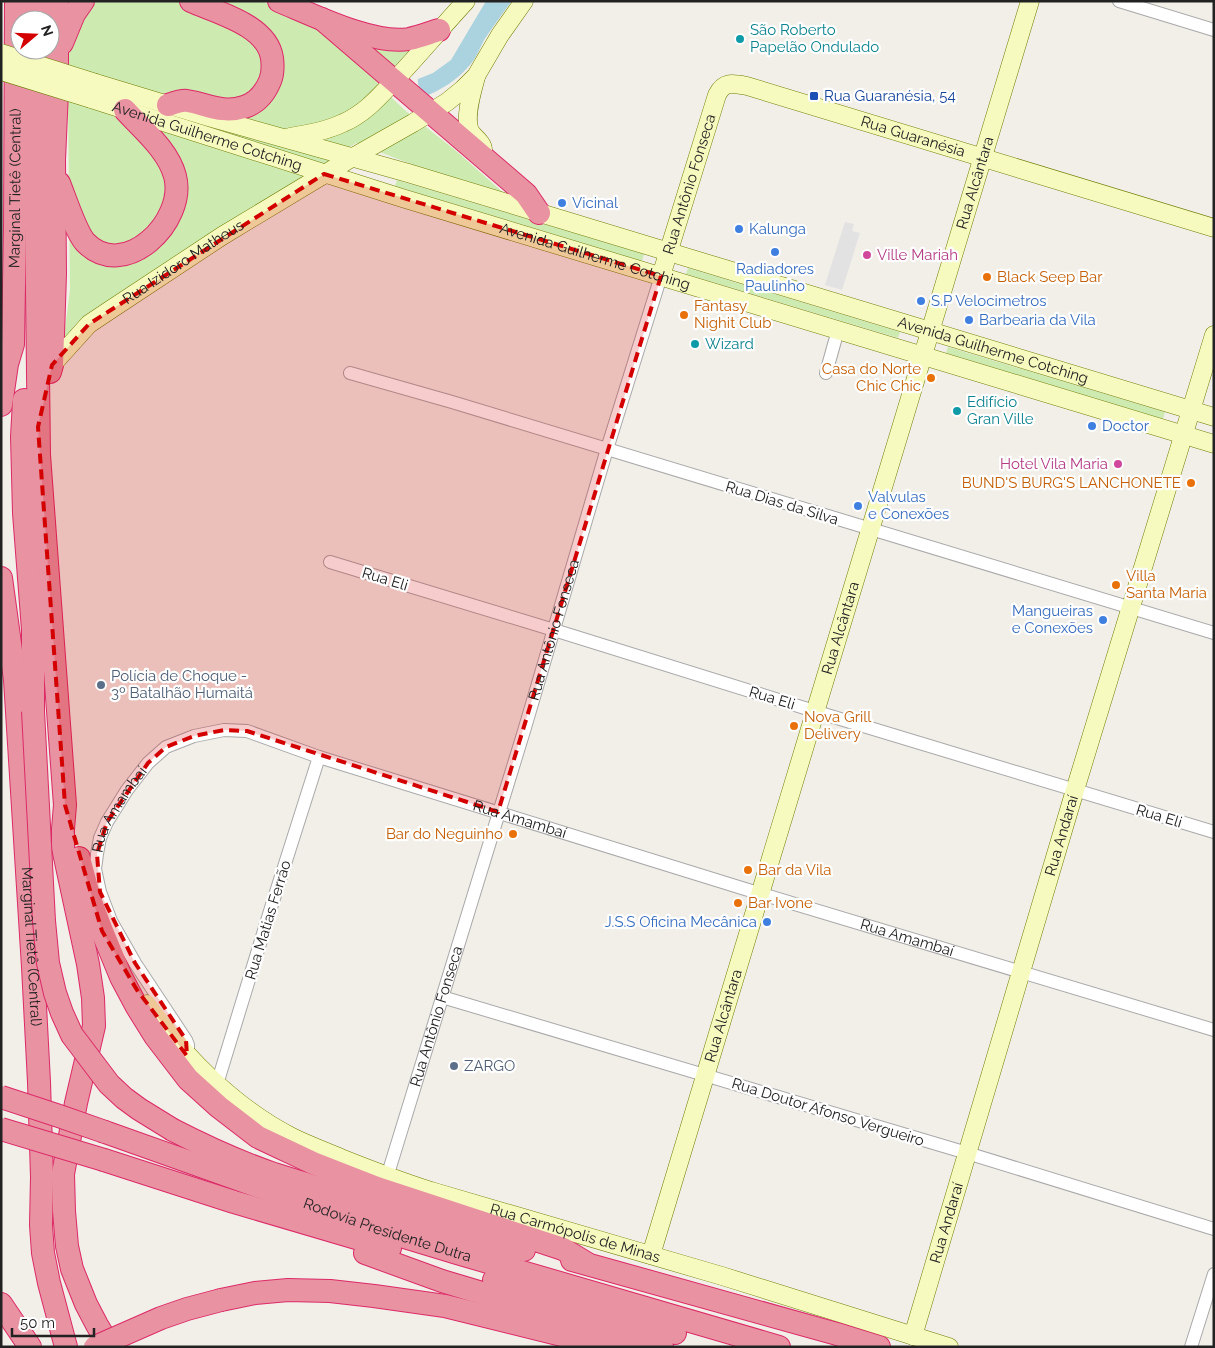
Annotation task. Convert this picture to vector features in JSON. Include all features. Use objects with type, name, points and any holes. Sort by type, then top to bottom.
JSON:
[{"type":"highway","name":"Marginal Tietê (Central)","points":[[1,405],[7,364],[13,344],[16,1]]},
{"type":"highway","points":[[60,34],[83,1]]},
{"type":"highway","points":[[168,105],[185,101],[213,108],[230,109],[244,107],[255,102],[265,92],[272,78],[271,52],[263,39],[249,26],[191,1]]},
{"type":"highway","points":[[279,1],[322,19],[388,40],[408,39],[439,30]]},
{"type":"highway","points":[[322,19],[526,194],[539,213]]},
{"type":"highway","points":[[47,60],[29,306],[22,437],[24,513],[33,630],[33,704],[44,921],[48,963],[55,993],[72,1035],[109,1084],[124,1098],[173,1130],[239,1162],[497,1244],[586,1263],[880,1347]]},
{"type":"highway","points":[[38,427],[52,366],[55,274],[54,172],[48,60]]},
{"type":"highway","points":[[54,172],[84,242],[96,251],[106,255],[122,255],[140,248],[154,237],[163,227],[175,201],[177,191],[176,179],[172,168],[159,147],[125,110]]},
{"type":"highway","points":[[36,209],[40,482],[65,805],[63,848],[88,964],[93,998],[94,1026],[76,1103],[63,1174],[67,1246],[72,1269],[97,1326],[110,1347]]},
{"type":"highway","points":[[13,344],[8,514],[33,704]]},
{"type":"highway","name":"Marginal Tietê (Central)","points":[[1,578],[15,680],[29,894],[39,1082],[42,1177],[41,1225],[48,1276],[58,1314]]},
{"type":"highway","points":[[65,805],[90,899],[121,977],[155,1036],[188,1079],[219,1108],[258,1137],[313,1163],[377,1188],[563,1249],[586,1263]]},
{"type":"highway","name":"Rodovia Presidente Dutra","points":[[1,1097],[378,1229],[779,1347]]},
{"type":"highway","name":"Rodovia Presidente Dutra","points":[[1,1129],[234,1202],[722,1347]]},
{"type":"highway","points":[[234,1202],[276,1222],[442,1281],[662,1347]]},
{"type":"highway","points":[[95,1347],[161,1318],[187,1309],[254,1293],[288,1290],[330,1291],[446,1306],[610,1347]]},
{"type":"highway","points":[[1,1304],[30,1347]]},
{"type":"highway","points":[[58,1314],[66,1347]]},
{"type":"highway","points":[[58,1314],[77,1347]]},
{"type":"main road","points":[[288,138],[311,134],[344,123],[372,104],[466,1]]},
{"type":"main road","points":[[484,158],[483,146],[472,134],[468,125],[469,106],[476,76],[500,35],[524,1]]},
{"type":"main road","name":"Rua Alcântara","points":[[651,1255],[1030,1]]},
{"type":"main road","points":[[1,53],[94,91]]},
{"type":"main road","points":[[1,71],[94,91]]},
{"type":"main road","name":"Rua Izidoro Matheus","points":[[52,366],[89,324],[222,236],[447,102],[476,76]]},
{"type":"main road","name":"Rua Guaranésia","points":[[726,84],[747,86],[1214,228]]},
{"type":"main road","name":"Rua Antônio Fonseca","points":[[660,276],[717,95],[726,84]]},
{"type":"main road","name":"Avenida Guilherme Cotching","points":[[94,91],[168,105],[288,138],[1214,417]]},
{"type":"main road","name":"Avenida Guilherme Cotching","points":[[94,91],[125,110],[324,174],[1214,444]]},
{"type":"main road","name":"Rua Andaraí","points":[[913,1336],[1075,790],[1214,335]]},
{"type":"main road","points":[[102,931],[137,990],[160,1023],[187,1056],[218,1084]]},
{"type":"main road","name":"Rua Carmópolis de Minas","points":[[218,1084],[238,1102],[263,1120],[292,1137],[387,1177],[722,1276],[949,1347]]},
{"type":"street","points":[[1119,1],[1214,30]]},
{"type":"street","name":"Rua Antônio Fonseca","points":[[387,1177],[660,276]]},
{"type":"street","points":[[827,374],[838,330]]},
{"type":"street","name":"Rua Dias da Silva","points":[[350,373],[452,402],[1214,633]]},
{"type":"street","name":"Rua Eli","points":[[330,562],[815,712],[1214,832]]},
{"type":"street","name":"Rua Amambaí","points":[[187,1056],[186,1040],[135,963],[111,920],[100,892],[95,869],[100,838],[107,822],[127,790],[148,763],[166,747],[194,736],[224,730],[247,732],[319,757],[760,894],[1214,1030]]},
{"type":"street","name":"Rua Matias Ferrão","points":[[218,1084],[319,757]]},
{"type":"street","name":"Rua Doutor Afonso Vergueiro","points":[[442,997],[1214,1229]]},
{"type":"street","points":[[1191,1347],[1214,1274]]},
{"type":"highlighted area","points":[[324,174],[661,276],[498,812],[247,731],[224,730],[194,736],[166,747],[148,763],[107,822],[97,854],[100,892],[135,963],[186,1040],[187,1056],[137,990],[102,931],[65,805],[38,427],[52,365],[89,324]]},
{"type":"green space","points":[[73,1],[261,1],[289,13],[412,48],[377,84],[407,112],[455,150],[506,195],[411,164],[356,143],[87,314],[74,326],[63,344],[70,290],[68,101]]},
{"type":"green space","points":[[397,180],[644,254],[642,261],[395,186]]},
{"type":"green space","points":[[688,268],[900,332],[898,338],[686,274]]},
{"type":"green space","points":[[948,347],[1165,412],[1163,419],[946,353]]},
{"type":"shaded area","points":[[845,222],[854,224],[852,231],[860,233],[842,290],[825,285]]},
{"type":"water","points":[[486,1],[512,1],[484,40],[471,64],[449,84],[426,96],[418,84],[418,79],[433,73],[451,60]]},
{"type":"place","name":"São Roberto Papelão Ondulado","points":[[740,39]]},
{"type":"place","name":"Rua Guaranésia, 54","points":[[814,96]]},
{"type":"place","name":"Vicinal","points":[[562,203]]},
{"type":"place","name":"Kalunga","points":[[739,229]]},
{"type":"place","name":"Radiadores Paulinho","points":[[775,252]]},
{"type":"place","name":"Ville Mariah","points":[[867,255]]},
{"type":"place","name":"Black Seep Bar","points":[[987,277]]},
{"type":"place","name":"S.P Velocimetros","points":[[921,301]]},
{"type":"place","name":"Fantasy Nighit Club","points":[[684,315]]},
{"type":"place","name":"Barbearia da Vila","points":[[969,320]]},
{"type":"place","name":"Wizard","points":[[695,344]]},
{"type":"place","name":"Casa do Norte Chic Chic","points":[[931,378]]},
{"type":"place","name":"Edifício Gran Ville","points":[[957,411]]},
{"type":"place","name":"Doctor","points":[[1092,426]]},
{"type":"place","name":"Hotel Vila Maria","points":[[1118,464]]},
{"type":"place","name":"BUND'S BURG'S LANCHONETE","points":[[1191,483]]},
{"type":"place","name":"Valvulas e Conexões","points":[[858,506]]},
{"type":"place","name":"Villa Santa Maria","points":[[1116,585]]},
{"type":"place","name":"Mangueiras e Conexões","points":[[1103,620]]},
{"type":"place","name":"Polícia de Choque - 3º Batalhão Humaitá","points":[[101,685]]},
{"type":"place","name":"Nova Grill Delivery","points":[[794,726]]},
{"type":"place","name":"Bar do Neguinho","points":[[513,834]]},
{"type":"place","name":"Bar da Vila","points":[[748,870]]},
{"type":"place","name":"Bar Ivone","points":[[738,903]]},
{"type":"place","name":"J.S.S Oficina Mecânica","points":[[767,922]]},
{"type":"place","name":"ZARGO","points":[[454,1066]]}]
